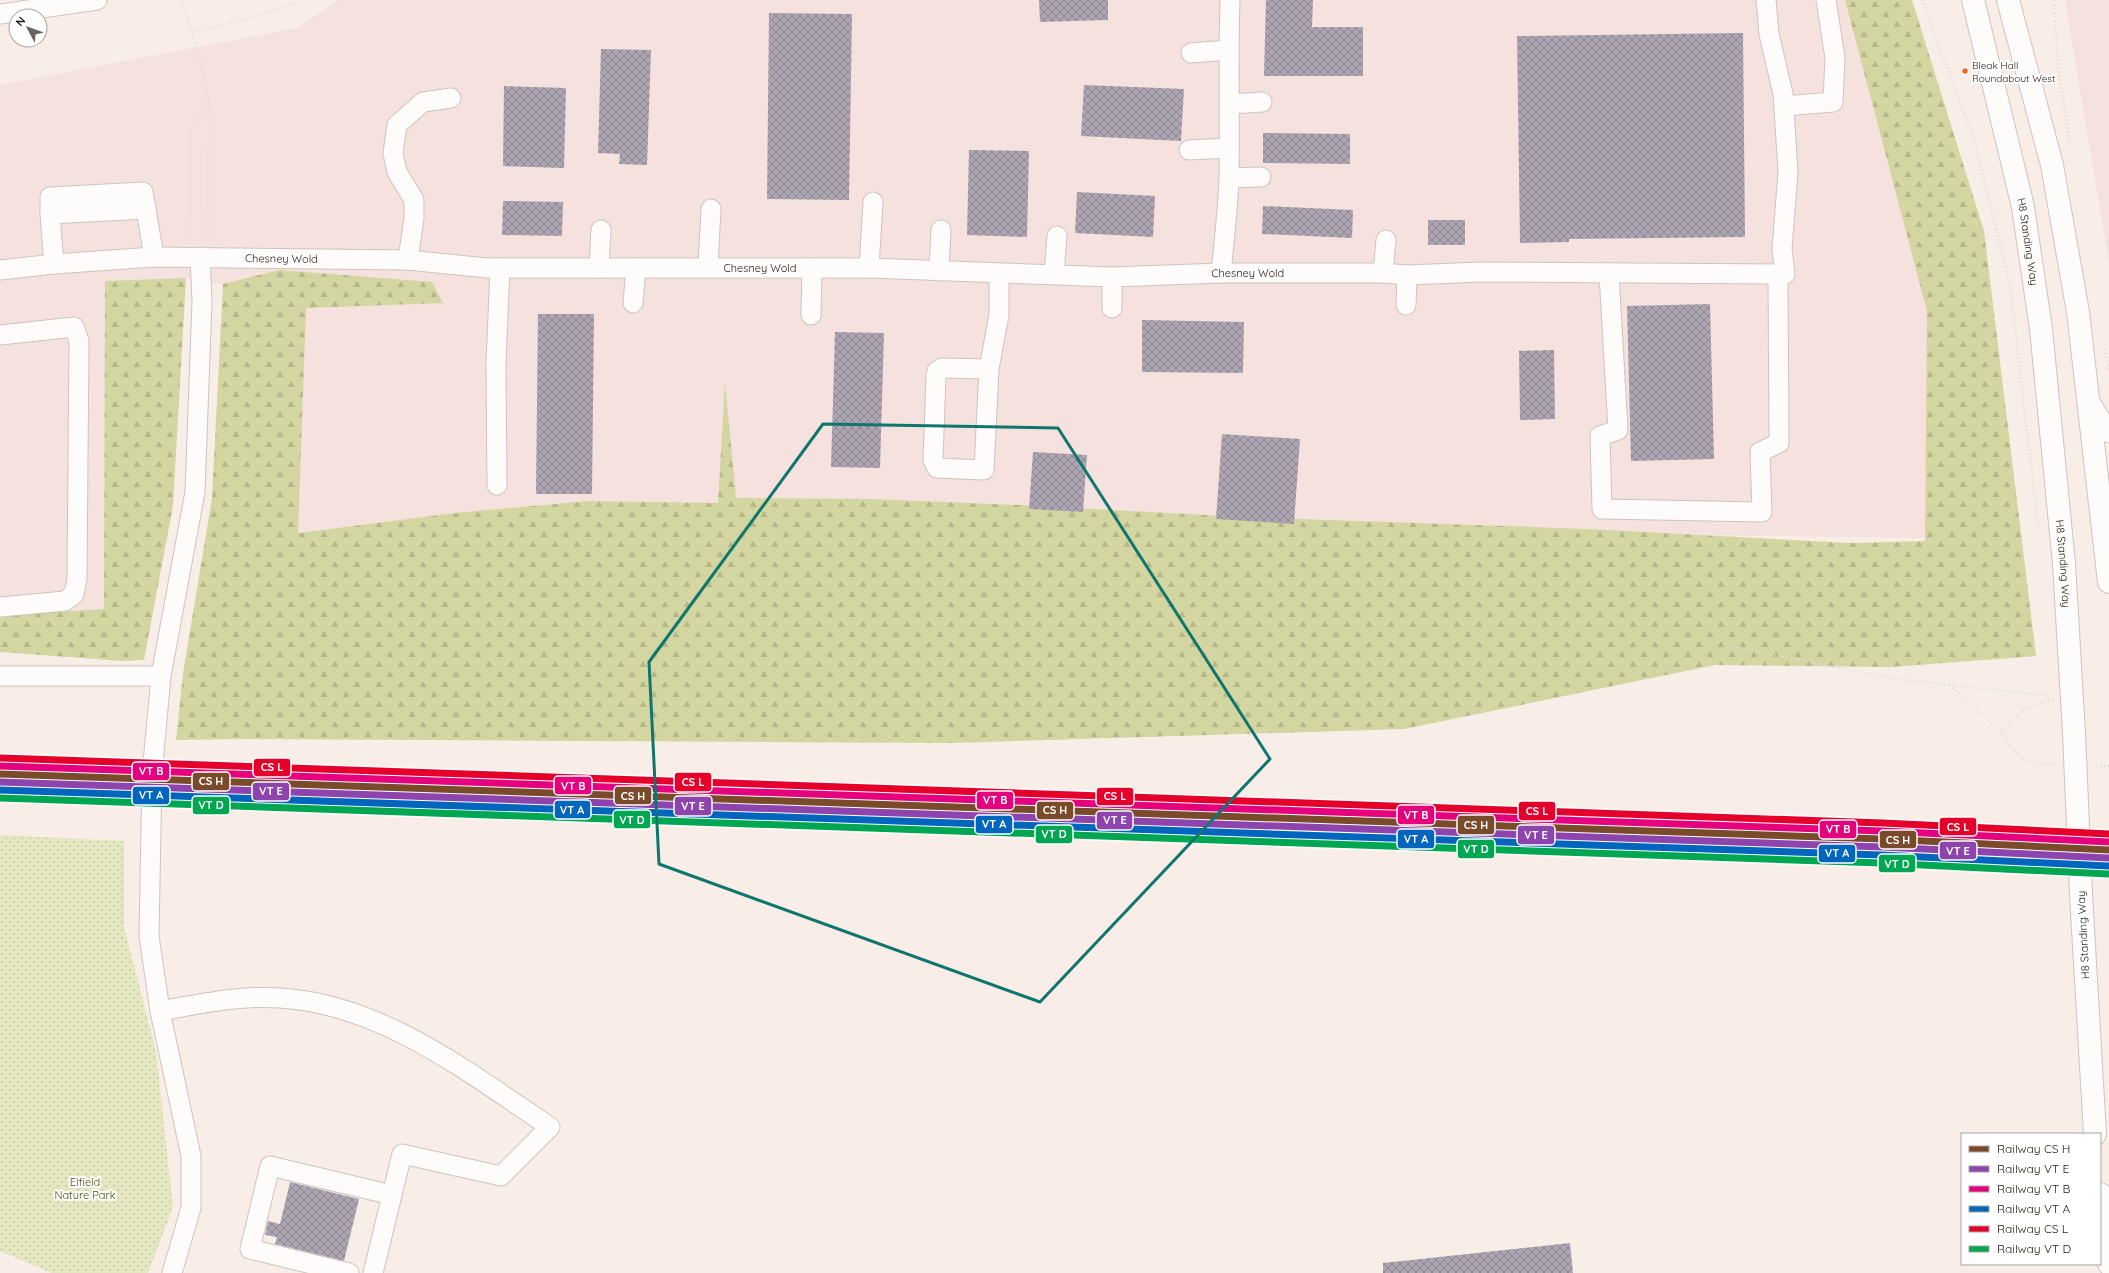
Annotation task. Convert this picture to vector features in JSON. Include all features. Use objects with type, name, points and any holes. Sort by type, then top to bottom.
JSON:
[{"type":"highway","name":"H8 Standing Way","points":[[1974,0],[2023,207],[2041,329],[2064,564],[2095,1133]]},
{"type":"highway","points":[[2008,0],[2052,165],[2078,312],[2108,569]]},
{"type":"highway","points":[[2101,1202],[2109,1264]]},
{"type":"street","points":[[0,14],[97,0]]},
{"type":"street","points":[[1221,273],[1228,178],[1230,104],[1228,50],[1230,0]]},
{"type":"street","points":[[1609,274],[1618,430],[1600,436],[1602,509],[1762,512],[1760,452],[1780,442],[1778,274],[1785,274],[1782,249],[1788,172],[1783,94],[1769,34],[1766,0]]},
{"type":"street","points":[[1784,106],[1833,102],[1835,58],[1826,0]]},
{"type":"street","points":[[1191,53],[1228,50]]},
{"type":"street","points":[[408,260],[414,218],[414,200],[397,172],[393,152],[397,125],[422,102],[451,98]]},
{"type":"street","points":[[1230,104],[1262,102]]},
{"type":"street","points":[[1190,150],[1228,148]]},
{"type":"street","points":[[1228,178],[1261,177]]},
{"type":"street","points":[[869,268],[873,202]]},
{"type":"street","points":[[54,264],[50,214],[146,209],[154,257]]},
{"type":"street","name":"Chesney Wold","points":[[708,267],[711,209]]},
{"type":"street","points":[[599,268],[601,230]]},
{"type":"street","points":[[939,271],[941,230]]},
{"type":"street","points":[[1054,274],[1057,236]]},
{"type":"street","points":[[1384,273],[1386,240]]},
{"type":"street","name":"Chesney Wold","points":[[0,270],[54,264],[154,257],[199,257],[408,260],[500,268],[869,268],[1112,277],[1221,273],[1384,273],[1407,275],[1481,272],[1778,274]]},
{"type":"street","points":[[172,1273],[191,1208],[191,1156],[160,1011],[149,936],[152,774],[156,716],[161,676],[195,492],[202,301],[199,257]]},
{"type":"street","points":[[497,485],[496,363],[500,268]]},
{"type":"street","points":[[633,303],[636,268]]},
{"type":"street","name":"Chesney Wold","points":[[810,315],[812,268]]},
{"type":"street","points":[[989,369],[942,368],[938,371],[936,376],[933,460],[936,468],[984,470],[989,369],[999,315],[999,274]]},
{"type":"street","points":[[1406,305],[1407,275]]},
{"type":"street","points":[[1112,277],[1112,308]]},
{"type":"street","points":[[0,335],[74,327],[79,341],[77,579],[74,594],[65,601],[0,607]]},
{"type":"street","points":[[2087,397],[2109,433]]},
{"type":"street","points":[[0,676],[161,676]]},
{"type":"street","points":[[160,1011],[227,999],[280,998],[328,1006],[366,1018],[412,1038],[460,1067],[550,1127],[501,1176],[402,1154],[373,1273]]},
{"type":"street","points":[[349,1273],[250,1249],[270,1166],[392,1195]]},
{"type":"path","points":[[181,0],[202,67],[209,102],[199,257]]},
{"type":"path","points":[[192,32],[251,18],[296,3],[298,0]]},
{"type":"path","points":[[1922,0],[1975,142],[2010,287],[2039,532]]},
{"type":"path","points":[[199,257],[191,131],[209,102]]},
{"type":"path","points":[[1724,645],[1896,679],[2059,697],[2033,704],[2016,715],[2002,733]]},
{"type":"path","points":[[1949,685],[2002,733],[2009,748],[2021,759],[2055,765]]},
{"type":"highlighted area","points":[[823,424],[1058,428],[1270,759],[1040,1002],[659,864],[649,662]]},
{"type":"shaded area","points":[[338,0],[1850,0],[1929,312],[1929,538],[1300,530],[735,502],[298,532],[223,284],[186,278],[105,282],[104,609],[0,615],[0,85],[298,28]]},
{"type":"shaded area","points":[[2065,0],[2109,0],[2109,262]]},
{"type":"green space","points":[[1845,0],[1912,0],[1984,231],[2036,656],[1891,667],[1715,665],[1404,729],[950,743],[238,739],[176,740],[183,673],[212,498],[223,284],[279,270],[432,282],[443,303],[306,308],[298,533],[455,513],[588,501],[718,503],[725,382],[736,498],[870,499],[1020,505],[1243,517],[1587,529],[1850,543],[1925,541],[1927,311]]},
{"type":"green space","points":[[186,278],[173,506],[144,660],[123,661],[0,652],[0,615],[104,609],[105,281]]},
{"type":"green space","name":"Elfield Nature Park","points":[[0,835],[124,841],[124,927],[156,1052],[173,1207],[148,1273],[52,1273],[0,1251]]},
{"type":"building","points":[[1039,0],[1108,0],[1108,20],[1040,22]]},
{"type":"building","points":[[1266,0],[1313,0],[1312,27],[1363,27],[1363,76],[1264,76]]},
{"type":"building","points":[[769,13],[852,14],[849,200],[767,199]]},
{"type":"building","points":[[1743,33],[1745,237],[1569,239],[1569,242],[1520,243],[1517,36]]},
{"type":"building","points":[[601,49],[651,50],[647,165],[619,164],[620,154],[598,153]]},
{"type":"building","points":[[1084,85],[1184,89],[1181,141],[1081,136]]},
{"type":"building","points":[[504,86],[566,88],[564,168],[503,166]]},
{"type":"building","points":[[1263,133],[1350,134],[1350,164],[1263,163]]},
{"type":"building","points":[[969,150],[1029,151],[1027,237],[967,235]]},
{"type":"building","points":[[1077,192],[1155,196],[1153,237],[1075,233]]},
{"type":"building","points":[[503,201],[563,202],[562,236],[502,235]]},
{"type":"building","points":[[1263,206],[1353,210],[1352,238],[1262,234]]},
{"type":"building","points":[[1428,220],[1465,220],[1465,245],[1428,245]]},
{"type":"building","points":[[1710,304],[1714,459],[1631,461],[1627,306]]},
{"type":"building","points":[[538,314],[594,314],[592,494],[536,494]]},
{"type":"building","points":[[1142,320],[1244,322],[1243,373],[1142,372]]},
{"type":"building","points":[[835,332],[884,333],[880,468],[831,467]]},
{"type":"building","points":[[1554,350],[1555,419],[1520,420],[1519,351]]},
{"type":"building","points":[[1222,434],[1300,439],[1294,524],[1216,519]]},
{"type":"building","points":[[1033,452],[1087,455],[1083,512],[1029,509]]},
{"type":"building","points":[[290,1182],[359,1199],[344,1261],[275,1244],[277,1237],[265,1235],[268,1221],[280,1224]]},
{"type":"building","points":[[1570,1243],[1573,1273],[1383,1273],[1383,1263]]},
{"type":"transit line","points":[[1,758],[1883,823],[2109,834]]},
{"type":"transit line","points":[[0,766],[1882,831],[2109,842]]},
{"type":"transit line","points":[[0,774],[1882,839],[2109,850]]},
{"type":"transit line","points":[[0,782],[1882,847],[2109,858]]},
{"type":"transit line","points":[[0,790],[1881,855],[2108,866]]},
{"type":"transit line","points":[[0,798],[1881,863],[2108,874]]},
{"type":"place","name":"Bleak Hall Roundabout West","points":[[1965,71]]}]
